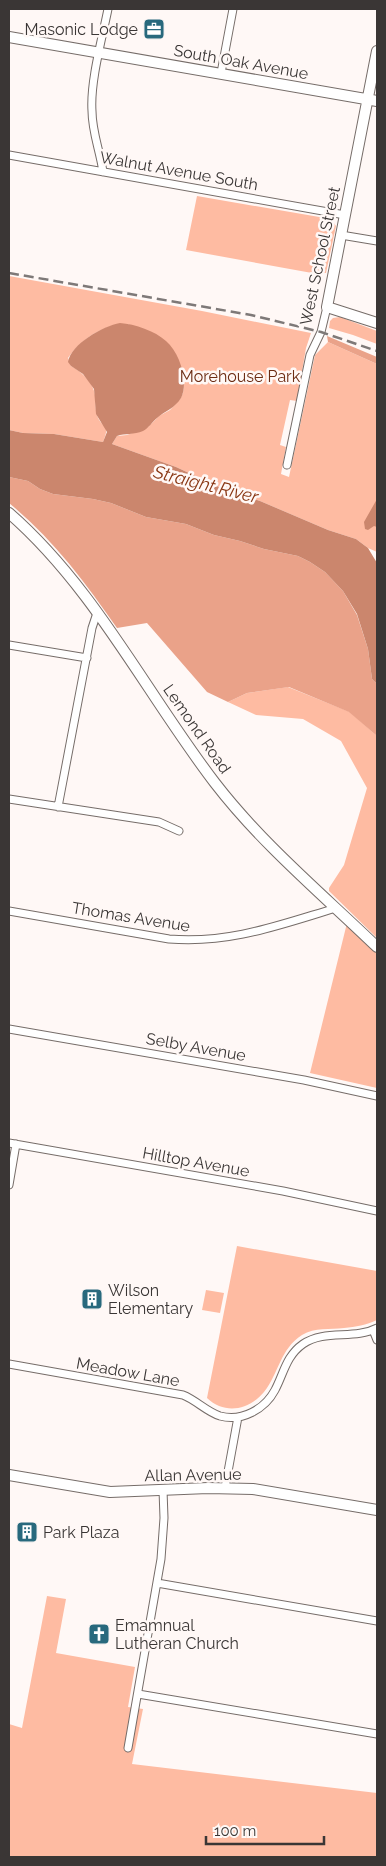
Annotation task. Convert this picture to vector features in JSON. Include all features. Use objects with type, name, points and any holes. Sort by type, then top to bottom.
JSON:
[{"type":"street","points":[[103,172],[93,124],[92,109],[93,89],[108,9]]},
{"type":"street","points":[[221,73],[233,9]]},
{"type":"street","name":"South Oak Avenue","points":[[9,37],[372,100]]},
{"type":"street","name":"West School Street","points":[[287,465],[310,355],[321,332],[327,307],[345,215],[372,100],[377,51]]},
{"type":"street","name":"Walnut Avenue South","points":[[9,155],[345,215]]},
{"type":"street","points":[[341,235],[377,241]]},
{"type":"street","points":[[327,307],[377,323]]},
{"type":"street","name":"Lemond Road","points":[[9,513],[50,553],[69,575],[220,789],[266,841],[377,947]]},
{"type":"street","points":[[58,807],[97,613]]},
{"type":"street","points":[[9,645],[87,658]]},
{"type":"street","points":[[9,799],[158,822],[179,831]]},
{"type":"street","name":"Thomas Avenue","points":[[9,911],[169,939],[191,941],[228,938],[250,933],[336,908]]},
{"type":"street","name":"Selby Avenue","points":[[9,1029],[304,1080],[377,1096]]},
{"type":"street","points":[[9,1185],[12,1144]]},
{"type":"street","name":"Hilltop Avenue","points":[[12,1144],[283,1191],[377,1211]]},
{"type":"street","points":[[225,1488],[238,1417],[254,1412],[269,1399],[286,1363],[302,1345],[319,1337],[355,1335],[375,1329],[377,1340]]},
{"type":"street","name":"Meadow Lane","points":[[9,1364],[183,1395],[192,1398],[220,1416],[238,1417]]},
{"type":"street","name":"Allan Avenue","points":[[9,1475],[110,1492],[225,1488],[271,1492],[377,1510]]},
{"type":"street","points":[[128,1748],[163,1538],[162,1490]]},
{"type":"street","points":[[157,1583],[377,1621]]},
{"type":"street","points":[[138,1694],[377,1734]]},
{"type":"green space","points":[[197,196],[331,219],[336,226],[326,273],[312,273],[186,250]]},
{"type":"green space","name":"Morehouse Park","points":[[9,276],[311,333],[306,348],[297,401],[290,400],[280,445],[286,447],[281,474],[289,477],[315,355],[328,342],[377,364],[377,552],[356,539],[328,530],[260,501],[219,487],[176,467],[112,444],[117,436],[127,435],[148,427],[159,416],[170,410],[183,393],[183,372],[128,324],[111,326],[94,333],[73,351],[68,358],[71,366],[86,378],[94,390],[97,415],[106,429],[103,442],[54,434],[23,433],[9,430]]},
{"type":"green space","points":[[340,317],[377,331],[377,344],[329,328],[330,321],[333,318]]},
{"type":"green space","points":[[288,687],[350,712],[377,736],[377,938],[329,891],[344,865],[367,788],[341,741],[303,719],[256,715],[228,702],[247,693]]},
{"type":"green space","points":[[347,923],[377,952],[377,1088],[310,1073]]},
{"type":"green space","points":[[237,1246],[377,1271],[377,1320],[357,1326],[307,1332],[289,1347],[269,1385],[258,1398],[244,1406],[229,1408],[221,1407],[207,1398]]},
{"type":"green space","points":[[206,1290],[224,1293],[220,1313],[202,1310]]},
{"type":"green space","points":[[47,1596],[66,1599],[56,1653],[135,1667],[128,1707],[143,1709],[132,1764],[377,1793],[377,1857],[9,1857],[9,1724],[22,1728]]},
{"type":"shaded area","points":[[327,336],[377,357],[377,364],[328,342]]},
{"type":"shaded area","points":[[9,477],[28,481],[40,489],[53,494],[111,503],[146,517],[186,524],[214,535],[298,556],[325,572],[343,591],[357,615],[368,649],[372,679],[377,684],[377,736],[349,712],[289,687],[247,693],[228,702],[207,692],[147,623],[117,628],[67,561],[40,531],[9,503]]},
{"type":"water","name":"Straight River","points":[[120,323],[144,329],[166,341],[179,360],[184,384],[181,398],[173,407],[157,418],[145,430],[117,436],[112,444],[176,467],[219,487],[260,501],[328,530],[356,539],[368,548],[377,563],[377,684],[372,679],[368,649],[357,614],[343,591],[325,572],[310,562],[298,556],[214,535],[186,524],[146,517],[111,503],[53,494],[40,489],[28,481],[9,477],[9,430],[23,433],[54,434],[103,442],[107,432],[96,414],[94,389],[83,374],[68,362],[70,355],[75,349],[89,337],[105,328]]},
{"type":"water","points":[[377,499],[377,527],[365,529],[364,522]]},
{"type":"railway","points":[[9,273],[251,315],[321,332],[377,351]]},
{"type":"place","name":"Masonic Lodge","points":[[154,29]]},
{"type":"place","name":"Wilson Elementary","points":[[92,1299]]},
{"type":"place","name":"Park Plaza","points":[[27,1532]]},
{"type":"place","name":"Emamnual Lutheran Church","points":[[99,1634]]}]
